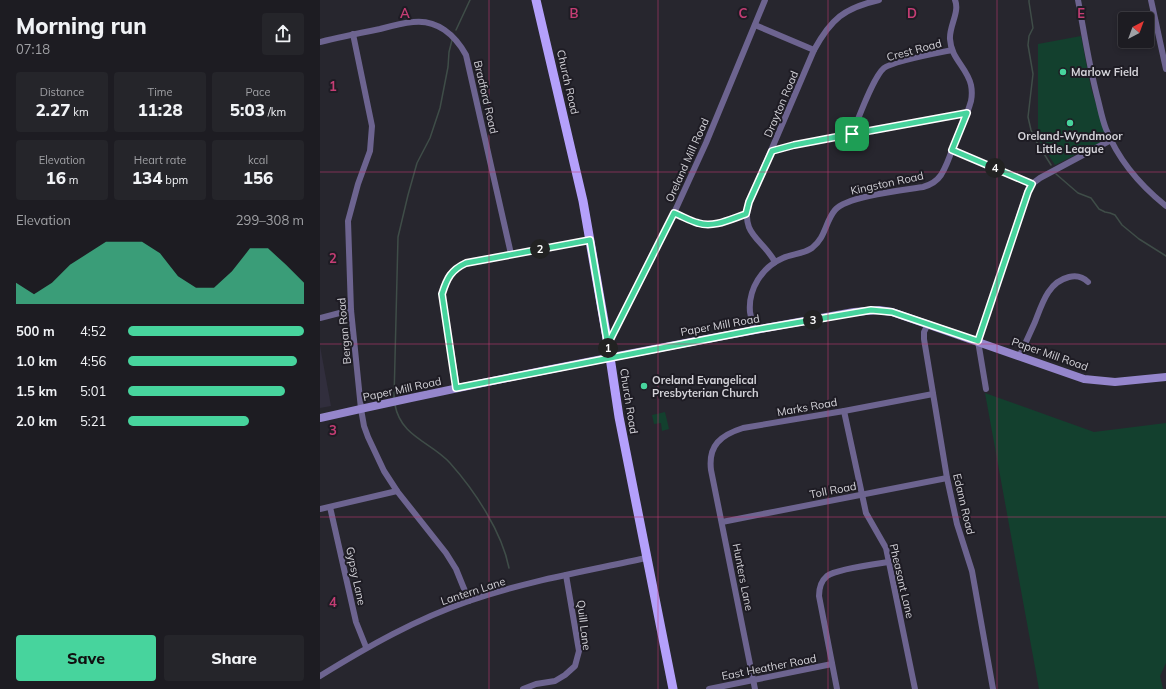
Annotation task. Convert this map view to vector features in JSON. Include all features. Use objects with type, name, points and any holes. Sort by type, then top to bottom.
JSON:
[{"type":"main road","name":"Church Road","points":[[536,0],[569,139],[590,240],[619,417],[672,689]]},
{"type":"street","name":"Oreland Mill Road","points":[[608,344],[674,213],[706,143],[765,0]]},
{"type":"street","name":"Drayton Road","points":[[746,214],[749,202],[814,50],[829,26],[838,17],[857,6],[878,0]]},
{"type":"street","name":"Kingston Road","points":[[754,330],[750,306],[753,289],[762,274],[775,262],[785,257],[802,253],[819,242],[833,213],[838,207],[852,200],[923,187],[930,184],[941,174],[967,113],[972,96],[968,74],[956,59],[952,50],[950,34],[956,9],[955,0]]},
{"type":"street","points":[[1078,0],[1095,89],[1102,116],[1111,140],[1120,156],[1134,175],[1166,206]]},
{"type":"street","points":[[1152,0],[1166,69]]},
{"type":"street","name":"Bradford Road","points":[[320,42],[413,21],[435,25],[452,34],[460,43],[466,55],[511,254]]},
{"type":"street","points":[[755,25],[814,50]]},
{"type":"street","name":"Bergan Road","points":[[353,34],[372,126],[370,151],[358,184],[348,221],[351,310],[361,409],[368,437],[384,471],[397,491],[449,557],[456,569],[469,601]]},
{"type":"street","name":"Crest Road","points":[[852,134],[876,79],[884,68],[894,64],[952,50]]},
{"type":"street","points":[[772,151],[794,145],[967,113]]},
{"type":"street","points":[[986,389],[978,341],[1032,184],[1040,178],[1111,140]]},
{"type":"street","points":[[952,150],[1032,184]]},
{"type":"street","points":[[674,213],[696,222],[707,224],[723,222],[746,214],[753,236],[770,254],[775,262]]},
{"type":"street","points":[[456,388],[442,294],[446,280],[458,266],[511,254],[590,240]]},
{"type":"street","points":[[1020,356],[1045,298],[1052,287],[1059,281],[1073,276],[1082,278],[1088,282]]},
{"type":"street","points":[[320,318],[351,310]]},
{"type":"street","name":"Paper Mill Road","points":[[320,418],[456,388],[754,330],[871,310],[892,312],[1084,379],[1100,382],[1115,382],[1166,377]]},
{"type":"street","name":"Edann Road","points":[[928,324],[924,332],[924,339],[947,478],[957,524],[972,571],[993,689]]},
{"type":"street","name":"Marks Road","points":[[711,470],[710,461],[717,441],[729,432],[743,428],[933,394]]},
{"type":"street","name":"Pheasant Lane","points":[[844,411],[866,513],[884,544],[889,562],[915,689]]},
{"type":"street","name":"Hunters Lane","points":[[711,470],[755,689]]},
{"type":"street","name":"Toll Road","points":[[722,522],[947,478]]},
{"type":"street","points":[[320,509],[397,491]]},
{"type":"street","name":"Gypsy Lane","points":[[330,507],[356,622],[366,648]]},
{"type":"street","name":"Lantern Lane","points":[[320,676],[366,648],[427,618],[469,601],[532,583],[646,558]]},
{"type":"street","points":[[832,664],[819,596],[821,584],[834,572],[889,562]]},
{"type":"street","name":"Quill Lane","points":[[523,689],[536,684],[555,681],[566,675],[575,666],[579,651],[566,575]]},
{"type":"street","name":"East Heather Road","points":[[709,689],[832,664],[837,689]]},
{"type":"shaded area","points":[[320,346],[331,406],[320,408]]},
{"type":"green space","name":"Marlow Field","points":[[1081,36],[1091,88],[1107,139],[1055,165],[1038,139],[1038,44]]},
{"type":"green space","points":[[985,393],[1094,432],[1166,423],[1166,663],[1160,676],[1163,689],[1039,689]]},
{"type":"green space","points":[[665,412],[669,429],[662,431],[661,423],[654,424],[652,415]]},
{"type":"waterway","points":[[456,30],[470,0]]},
{"type":"waterway","points":[[1029,0],[1033,28],[1029,36],[1028,45],[1033,74],[1028,117],[1031,130],[1036,141],[1051,165]]},
{"type":"waterway","points":[[394,399],[398,237],[417,163],[430,138],[440,108],[452,40]]},
{"type":"waterway","points":[[1056,174],[1078,193],[1091,198],[1099,209],[1115,215],[1122,225],[1139,239],[1166,256]]},
{"type":"waterway","points":[[395,405],[398,416],[403,425],[450,463],[469,486],[494,526],[509,568]]},
{"type":"place","name":"Marlow Field","points":[[1063,72]]},
{"type":"place","name":"Oreland-Wyndmoor Little League","points":[[1070,123]]},
{"type":"place","name":"Oreland Evangelical Presbyterian Church","points":[[644,386]]},
{"type":"route","points":[[852,134],[794,145],[772,151],[749,202],[746,214],[716,224],[707,224],[699,223],[674,213],[608,344],[610,358],[456,388],[442,294],[446,280],[458,266],[511,254],[590,240],[610,358],[754,330],[871,310],[892,312],[978,341],[1029,187],[1032,184],[952,150],[967,113],[852,134]]}]
